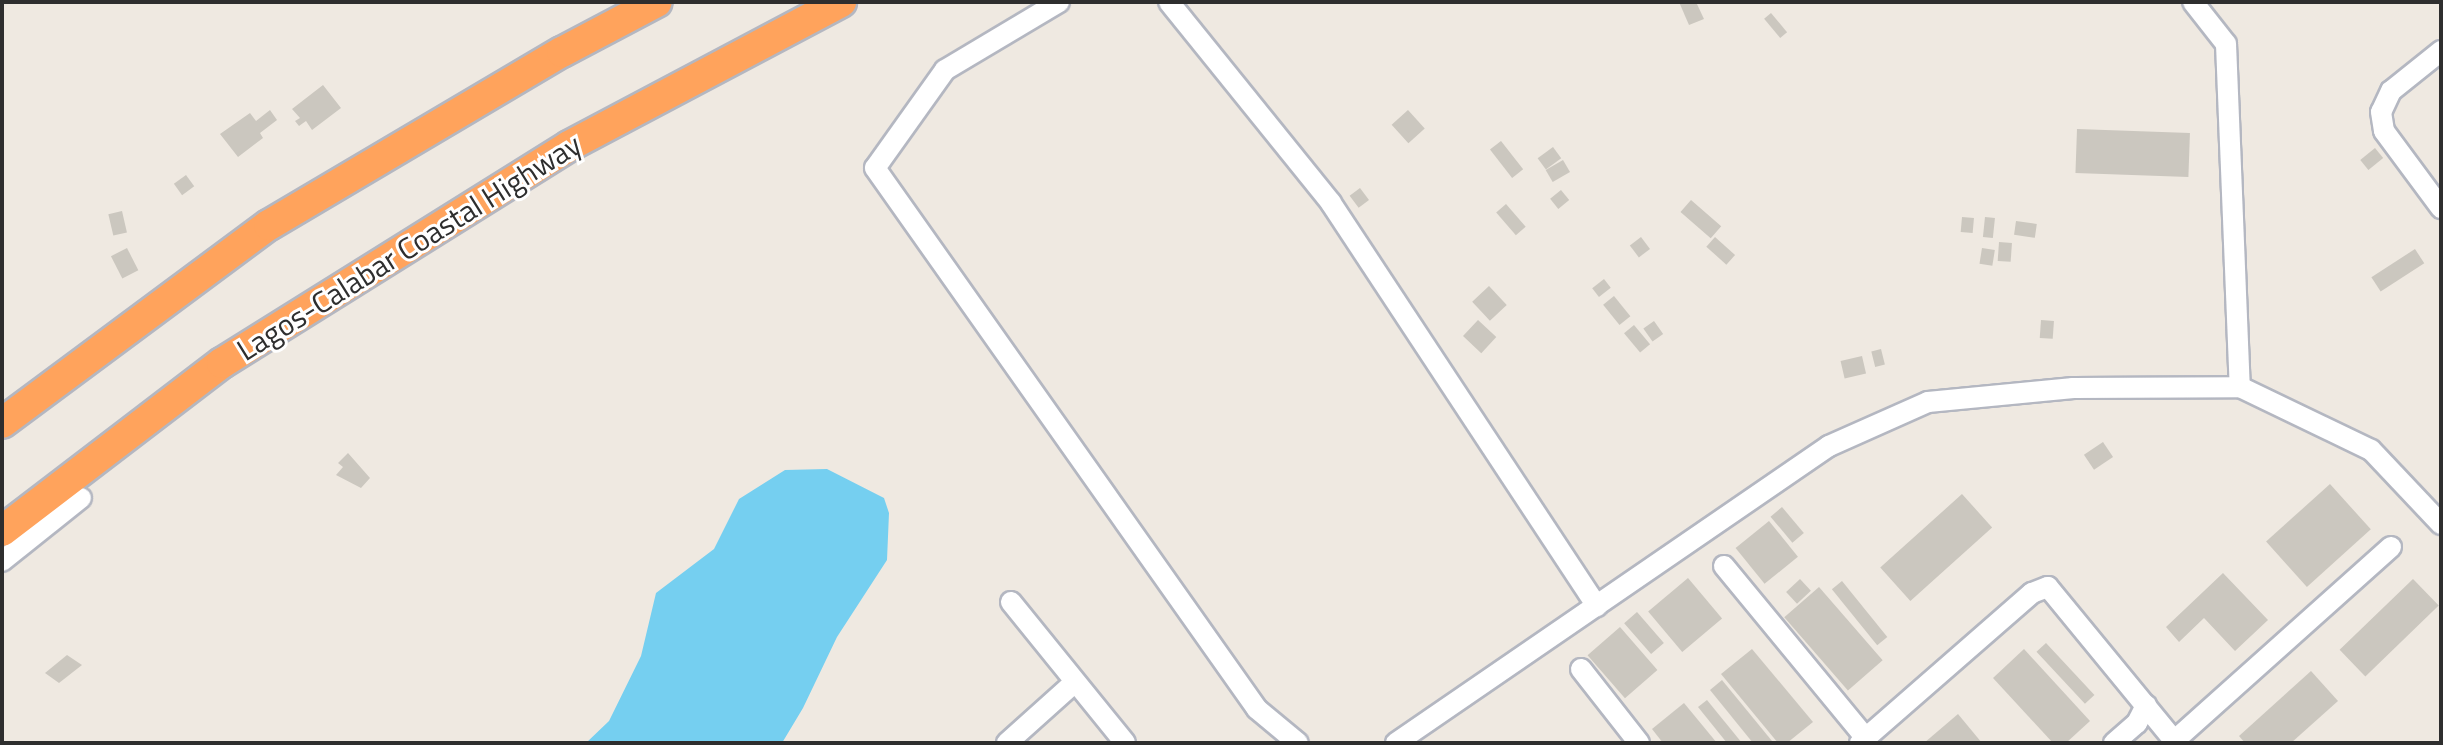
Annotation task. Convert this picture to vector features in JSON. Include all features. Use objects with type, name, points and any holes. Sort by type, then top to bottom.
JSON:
[{"type":"highway","points":[[2,423],[269,225],[562,52],[657,2]]},
{"type":"highway","name":"Lagos-Calabar Coastal Highway","points":[[2,531],[222,363],[569,146],[841,2]]},
{"type":"street","points":[[1059,2],[945,70],[875,168],[1257,709],[1298,743]]},
{"type":"street","points":[[1169,2],[1331,203],[1597,606]]},
{"type":"street","points":[[2193,2],[2226,44],[2240,387]]},
{"type":"street","points":[[2441,51],[2391,91],[2381,112],[2384,131],[2441,208]]},
{"type":"street","points":[[1396,743],[1829,446],[1928,402],[2073,388],[2240,387],[2371,450],[2441,524]]},
{"type":"street","points":[[2,561],[81,498]]},
{"type":"street","points":[[1724,566],[1863,740],[2032,593],[2048,587],[2175,742],[2391,547]]},
{"type":"street","points":[[1011,602],[1125,743]]},
{"type":"street","points":[[1581,669],[1639,743]]},
{"type":"street","points":[[1007,743],[1075,682]]},
{"type":"street","points":[[2114,743],[2137,723],[2146,705]]},
{"type":"water","points":[[827,469],[884,498],[889,513],[887,560],[837,637],[803,708],[782,743],[586,743],[609,721],[641,656],[656,593],[714,549],[739,499],[785,470]]},
{"type":"building","points":[[1679,2],[1696,2],[1704,19],[1689,25]]},
{"type":"building","points":[[1771,13],[1787,32],[1780,38],[1764,19]]},
{"type":"building","points":[[323,85],[341,108],[312,130],[306,121],[299,126],[295,121],[300,118],[292,109]]},
{"type":"building","points":[[270,110],[277,120],[260,133],[263,138],[238,157],[220,134],[250,113],[256,121]]},
{"type":"building","points":[[1408,110],[1425,129],[1408,143],[1392,125]]},
{"type":"building","points":[[2077,129],[2190,133],[2188,177],[2075,173]]},
{"type":"building","points":[[1501,141],[1523,169],[1512,178],[1490,150]]},
{"type":"building","points":[[1553,147],[1561,158],[1546,169],[1538,158]]},
{"type":"building","points":[[2375,148],[2383,158],[2368,170],[2360,160]]},
{"type":"building","points":[[1563,160],[1570,172],[1553,182],[1546,170]]},
{"type":"building","points":[[186,175],[194,186],[182,195],[174,184]]},
{"type":"building","points":[[1360,188],[1369,200],[1359,208],[1350,196]]},
{"type":"building","points":[[1561,190],[1569,200],[1558,209],[1550,199]]},
{"type":"building","points":[[1691,200],[1721,226],[1711,238],[1681,212]]},
{"type":"building","points":[[1506,204],[1526,227],[1516,235],[1496,213]]},
{"type":"building","points":[[122,211],[127,232],[113,236],[108,214]]},
{"type":"building","points":[[1962,217],[1974,218],[1973,233],[1961,232]]},
{"type":"building","points":[[1985,217],[1995,218],[1993,238],[1983,237]]},
{"type":"building","points":[[2016,221],[2037,224],[2035,238],[2014,235]]},
{"type":"building","points":[[1641,237],[1650,249],[1639,257],[1630,245]]},
{"type":"building","points":[[1715,237],[1735,255],[1726,265],[1706,247]]},
{"type":"building","points":[[1999,242],[2012,243],[2011,262],[1998,261]]},
{"type":"building","points":[[127,248],[138,270],[122,278],[111,256]]},
{"type":"building","points":[[1982,248],[1995,250],[1992,266],[1979,264]]},
{"type":"building","points":[[2415,249],[2424,263],[2381,292],[2371,277]]},
{"type":"building","points":[[1604,279],[1611,288],[1599,297],[1592,288]]},
{"type":"building","points":[[1489,286],[1507,305],[1490,321],[1472,302]]},
{"type":"building","points":[[1614,296],[1630,316],[1619,325],[1603,305]]},
{"type":"building","points":[[1478,320],[1496,337],[1481,353],[1463,336]]},
{"type":"building","points":[[2041,320],[2054,321],[2053,339],[2040,338]]},
{"type":"building","points":[[1654,321],[1663,334],[1653,342],[1643,328]]},
{"type":"building","points":[[1634,325],[1650,344],[1640,353],[1624,333]]},
{"type":"building","points":[[1881,349],[1885,365],[1875,367],[1871,351]]},
{"type":"building","points":[[1862,356],[1866,374],[1845,378],[1841,361]]},
{"type":"building","points":[[2103,442],[2113,457],[2094,470],[2084,455]]},
{"type":"building","points":[[348,453],[370,478],[361,488],[336,475],[343,467],[338,463]]},
{"type":"building","points":[[2330,484],[2371,529],[2307,587],[2266,542]]},
{"type":"building","points":[[1962,494],[1992,527],[1910,601],[1880,568]]},
{"type":"building","points":[[1782,507],[1804,533],[1792,543],[1771,517]]},
{"type":"building","points":[[1769,521],[1798,557],[1765,584],[1736,548]]},
{"type":"building","points":[[2223,573],[2268,620],[2235,651],[2204,618],[2179,642],[2166,627]]},
{"type":"building","points":[[1688,578],[1722,619],[1682,652],[1648,611]]},
{"type":"building","points":[[1800,579],[1811,591],[1797,604],[1786,592]]},
{"type":"building","points":[[2413,579],[2439,606],[2365,676],[2340,650]]},
{"type":"building","points":[[1842,581],[1887,637],[1877,645],[1832,589]]},
{"type":"building","points":[[1819,587],[1883,660],[1848,690],[1784,617]]},
{"type":"building","points":[[1637,612],[1664,643],[1651,654],[1624,623]]},
{"type":"building","points":[[1620,627],[1657,670],[1625,698],[1588,655]]},
{"type":"building","points":[[2046,643],[2094,695],[2085,704],[2036,652]]},
{"type":"building","points":[[1752,649],[1813,722],[1787,743],[1778,743],[1721,674]]},
{"type":"building","points":[[2024,649],[2090,721],[2066,743],[2053,743],[1993,678]]},
{"type":"building","points":[[67,655],[82,665],[59,683],[45,673]]},
{"type":"building","points":[[2311,671],[2338,701],[2291,743],[2245,743],[2239,736]]},
{"type":"building","points":[[1722,680],[1772,741],[1770,743],[1753,743],[1710,690]]},
{"type":"building","points":[[1707,700],[1742,743],[1727,743],[1698,707]]},
{"type":"building","points":[[1684,703],[1717,743],[1663,743],[1652,729]]},
{"type":"building","points":[[1958,714],[1982,743],[1924,743]]}]
